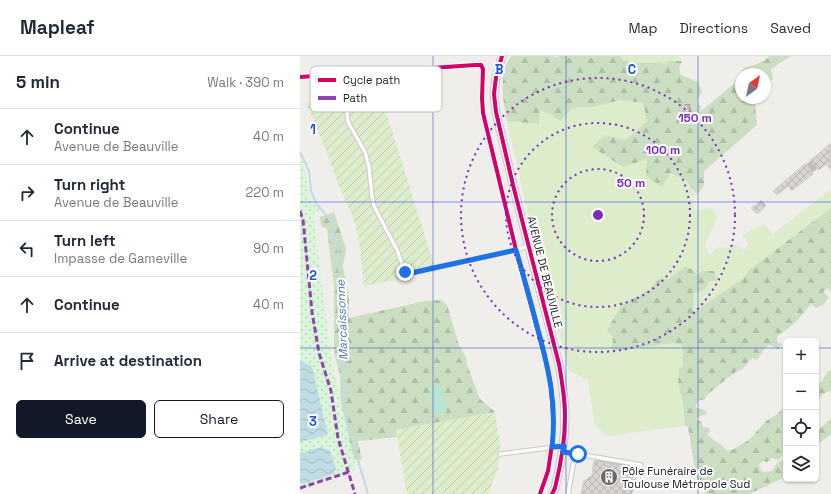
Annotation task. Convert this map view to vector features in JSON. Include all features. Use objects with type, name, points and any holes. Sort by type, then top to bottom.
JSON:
[{"type":"street","name":"AVENUE DE BEAUVILLE","points":[[502,56],[496,77],[494,94],[496,112],[513,185],[559,364],[566,415],[563,449],[555,488],[552,494]]},
{"type":"lane","points":[[347,112],[348,122],[365,152],[369,167],[374,206],[397,250],[405,272],[411,273],[529,246]]},
{"type":"lane","points":[[500,454],[563,449],[578,454],[641,465],[637,483],[630,481]]},
{"type":"lane","points":[[568,494],[573,465],[578,454]]},
{"type":"green space","points":[[512,56],[620,56],[623,60],[637,63],[662,63],[665,65],[668,61],[682,61],[679,68],[681,75],[698,82],[702,92],[697,104],[701,106],[700,112],[735,83],[735,104],[755,104],[757,125],[704,171],[704,185],[698,194],[690,187],[687,181],[671,173],[662,187],[646,176],[647,159],[623,167],[592,147],[605,135],[625,140],[647,122],[643,103],[620,100],[594,107],[572,108],[560,121],[552,115],[540,110],[539,124],[507,121],[503,96],[503,77],[508,61]]},
{"type":"green space","points":[[620,56],[679,56],[682,61],[669,61],[665,65],[662,63],[637,63],[623,60]]},
{"type":"green space","points":[[768,56],[791,56],[771,69],[744,68],[757,64],[768,58]]},
{"type":"green space","points":[[771,69],[773,79],[771,81]]},
{"type":"green space","points":[[620,100],[643,103],[647,122],[625,140],[605,135],[647,159],[662,187],[671,173],[687,181],[690,187],[698,194],[691,198],[694,211],[708,207],[718,216],[705,245],[709,255],[719,247],[729,248],[734,244],[745,251],[748,243],[742,235],[764,224],[773,234],[831,189],[831,208],[749,271],[745,277],[693,314],[694,293],[704,290],[711,281],[697,275],[693,270],[686,266],[667,279],[660,278],[649,291],[622,304],[672,343],[682,345],[683,366],[678,384],[683,401],[685,426],[606,436],[595,425],[588,380],[569,371],[530,223],[507,121],[539,124],[540,110],[552,115],[560,121],[572,108],[594,107]]},
{"type":"green space","points":[[310,102],[310,112],[386,112],[436,271],[364,286],[359,239],[352,215],[306,103]]},
{"type":"green space","points":[[300,156],[304,166],[310,199],[319,210],[313,214],[331,358],[356,469],[300,490]]},
{"type":"green space","points":[[831,208],[831,292],[828,288],[823,292],[829,297],[823,305],[816,308],[811,304],[796,322],[777,337],[777,342],[781,344],[779,349],[770,345],[765,348],[757,360],[753,358],[749,361],[743,369],[734,373],[708,394],[704,400],[699,400],[695,407],[706,411],[707,414],[695,419],[701,422],[703,427],[709,428],[710,431],[707,435],[728,451],[750,439],[766,421],[783,409],[783,454],[779,460],[772,458],[767,462],[763,461],[758,465],[763,472],[772,471],[776,464],[783,459],[783,477],[749,494],[706,494],[700,486],[696,475],[688,427],[685,426],[683,401],[678,384],[679,368],[683,366],[682,345],[672,343],[612,351],[613,337],[607,331],[622,304],[648,291],[660,278],[668,279],[686,266],[693,270],[697,275],[703,271],[714,271],[717,280],[708,282],[705,288],[694,293],[693,313],[745,277],[748,271]]},
{"type":"green space","points":[[334,212],[346,249],[343,267],[349,298],[349,318],[425,301],[441,300],[447,305],[459,345],[466,358],[467,365],[480,399],[495,412],[396,430],[397,437],[358,441],[362,460],[352,459],[341,415],[340,375],[334,353],[334,287],[327,229],[321,226],[320,217]]},
{"type":"green space","points":[[831,370],[831,391],[826,392],[819,398],[819,383],[828,371]]},
{"type":"green space","points":[[441,386],[447,412],[435,414],[430,388]]},
{"type":"green space","points":[[495,412],[500,445],[498,469],[488,494],[407,494],[396,430]]},
{"type":"green space","points":[[831,419],[831,434],[819,444],[819,429]]},
{"type":"water","points":[[300,360],[312,367],[328,435],[300,442]]},
{"type":"water","points":[[321,447],[330,450],[336,469],[333,474],[303,484],[300,483],[300,453]]},
{"type":"building","points":[[681,106],[688,106],[689,121],[682,122]]},
{"type":"building","points":[[831,143],[831,170],[826,164],[819,170],[811,160]]},
{"type":"building","points":[[806,163],[813,174],[792,191],[788,186],[777,195],[773,191]]},
{"type":"building","points":[[759,202],[764,208],[757,214],[751,208]]},
{"type":"building","name":"Pôle Funéraire de Toulouse Métropole Sud","points":[[594,461],[634,468],[632,478],[627,477],[626,486],[630,487],[629,494],[581,494],[584,480],[591,481]]},
{"type":"waterway","name":"Marcaissonne","points":[[300,152],[309,171],[311,191],[316,203],[330,220],[338,245],[346,419],[368,494]]},
{"type":"marked path","points":[[300,211],[303,220],[312,312],[319,353],[331,391],[338,438],[355,494]]},
{"type":"marked path","points":[[300,488],[349,472]]},
{"type":"cycle path","points":[[502,56],[496,77],[494,94],[496,112],[513,185],[559,364],[564,397],[565,426],[561,461],[555,488],[552,494]]},
{"type":"cycle path","points":[[481,65],[483,69],[483,113],[551,386],[553,438],[548,471],[540,494]]},
{"type":"cycle path","points":[[442,67],[481,65]]},
{"type":"cycle path","points":[[300,77],[310,76]]},
{"type":"place","name":"Pôle Funéraire de Toulouse Métropole Sud","points":[[609,477]]},
{"type":"route","points":[[405,272],[411,273],[516,250],[550,377],[553,415],[552,447],[564,446],[563,452],[578,454]]}]
